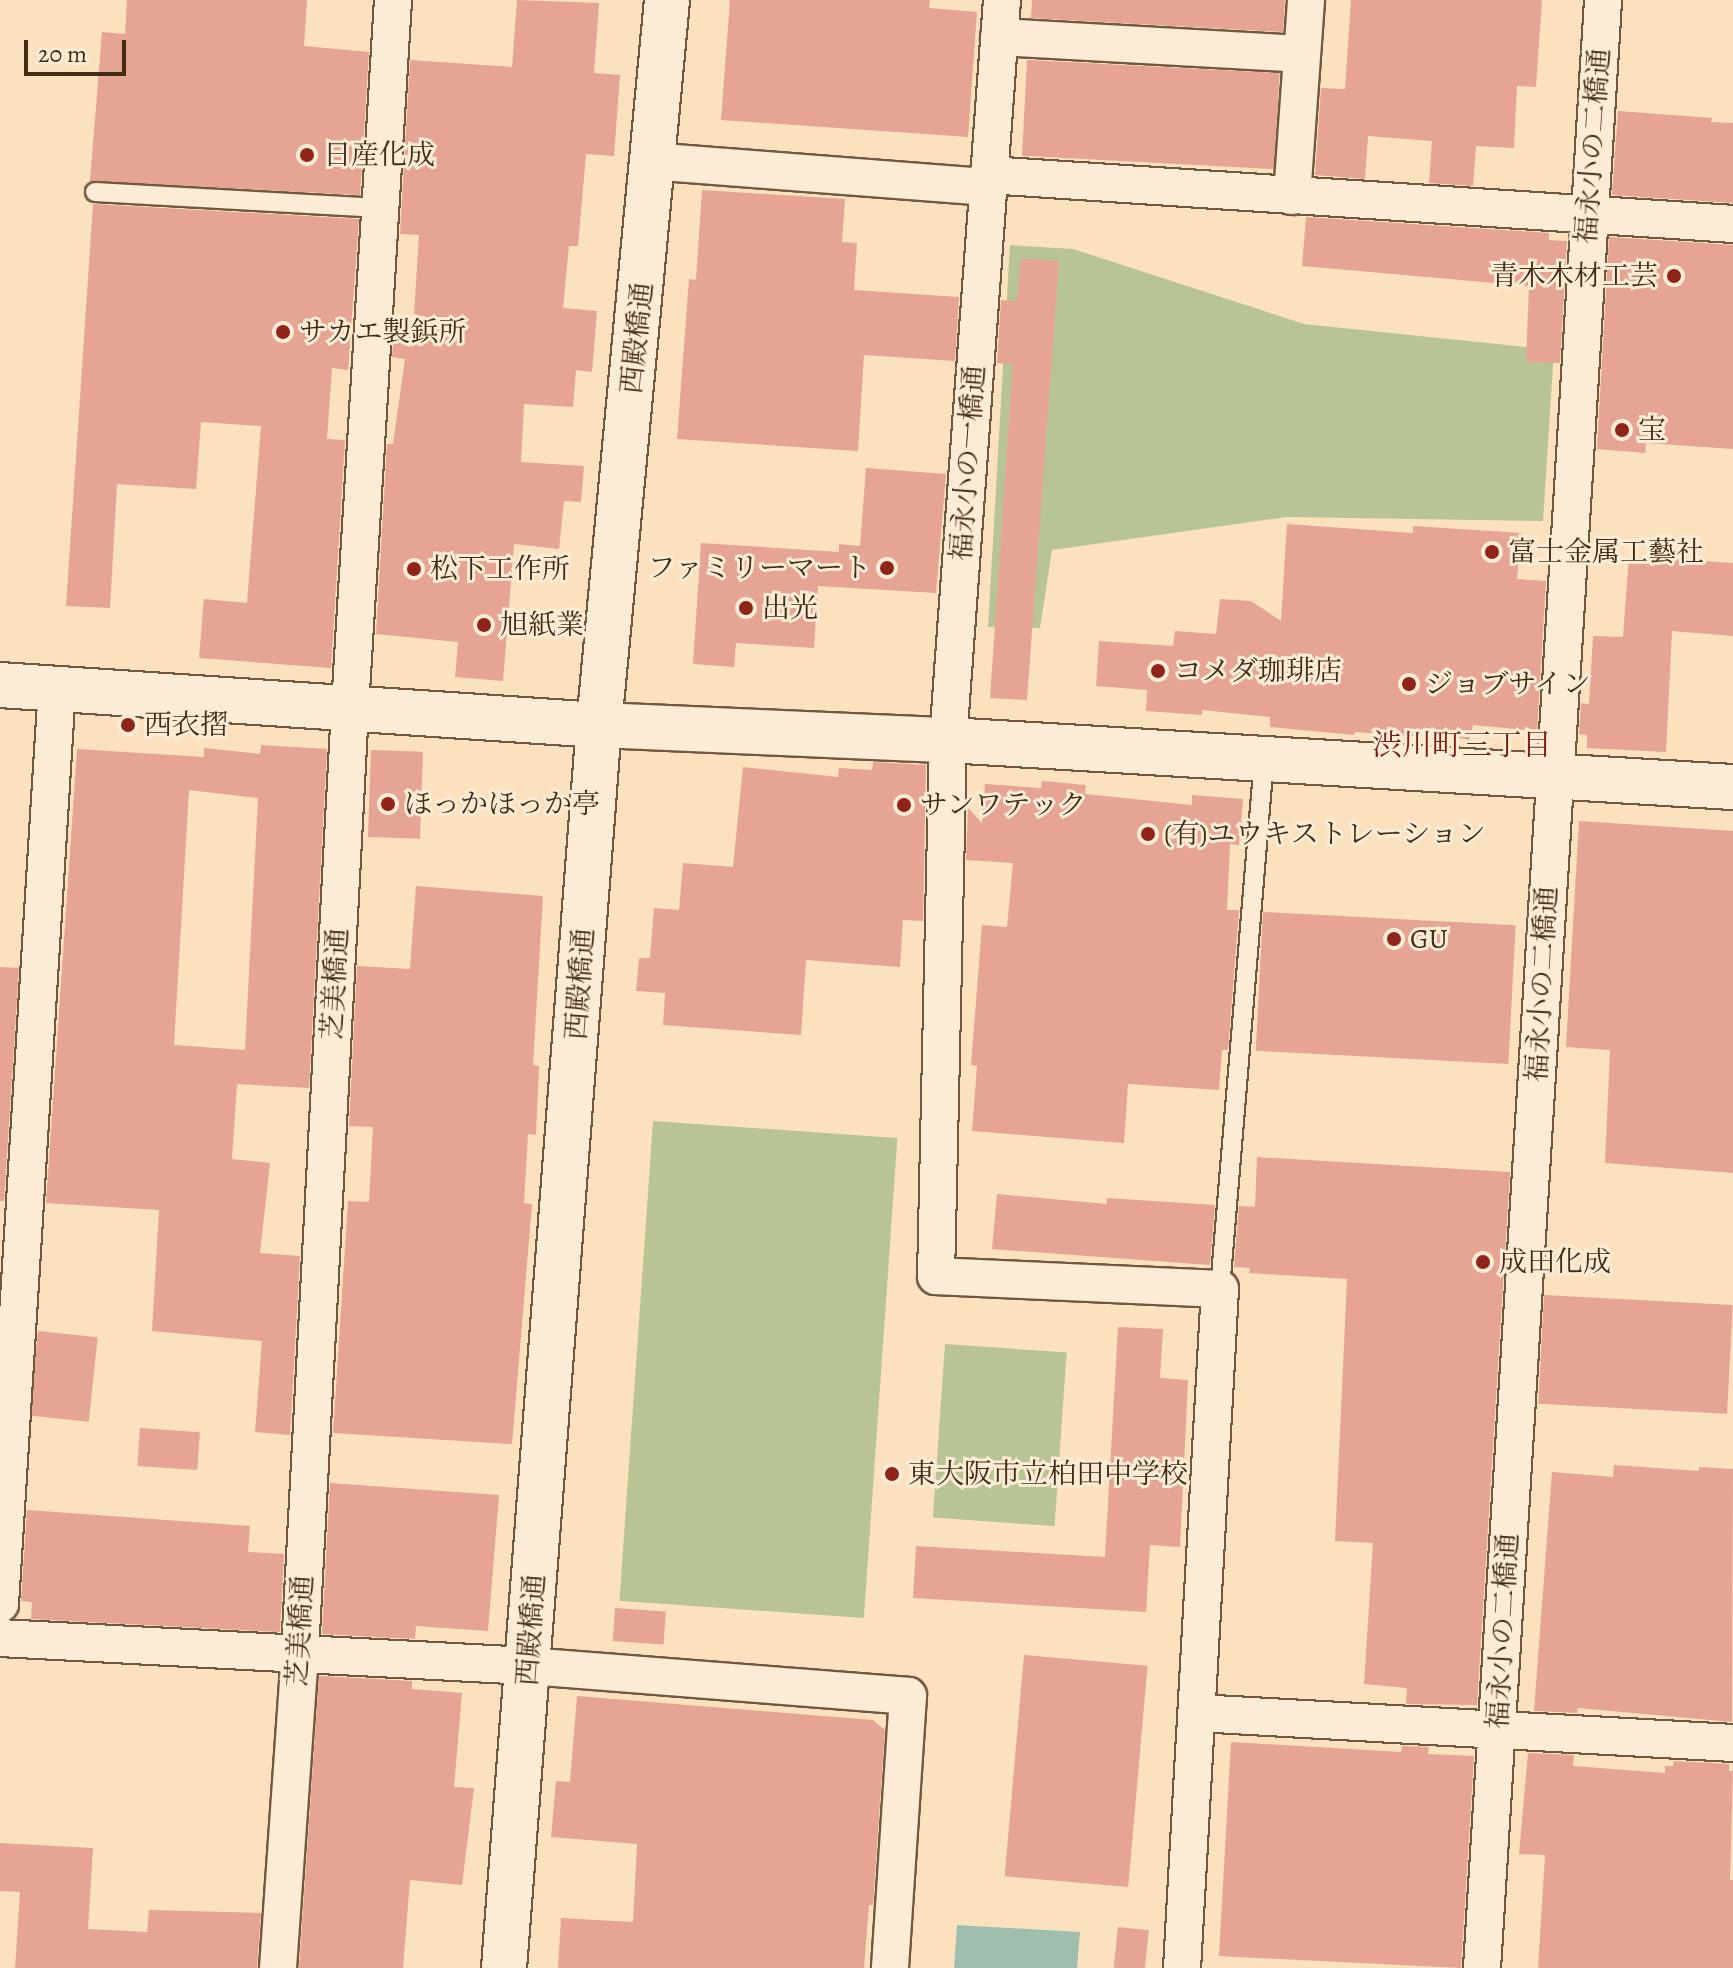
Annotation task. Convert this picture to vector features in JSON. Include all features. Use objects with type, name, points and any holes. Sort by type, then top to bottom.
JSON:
[{"type":"street","name":"芝美橋通","points":[[278,1968],[300,1652],[350,707],[393,0]]},
{"type":"street","name":"西殿橋通","points":[[504,1968],[599,725],[654,168],[667,0]]},
{"type":"street","name":"福永小の一橋通","points":[[1002,0],[948,740],[936,1276],[1220,1289]]},
{"type":"street","points":[[1292,196],[1306,0]]},
{"type":"street","name":"福永小の二橋通","points":[[1482,1968],[1603,0]]},
{"type":"street","points":[[999,37],[1301,54]]},
{"type":"street","points":[[654,168],[662,162],[1292,196],[1733,224]]},
{"type":"street","points":[[0,685],[599,725],[948,740],[1733,787]]},
{"type":"street","points":[[0,1604],[57,689]]},
{"type":"street","points":[[1182,1968],[1220,1289]]},
{"type":"street","points":[[0,1638],[529,1666],[908,1696],[890,1968]]},
{"type":"street","points":[[1197,1713],[1733,1743]]},
{"type":"lane","points":[[95,192],[380,208]]},
{"type":"lane","points":[[1220,1289],[1264,759]]},
{"type":"green space","points":[[1010,245],[1073,249],[1304,324],[1554,350],[1543,521],[1287,517],[1052,550],[1040,628],[988,627]]},
{"type":"green space","points":[[653,1121],[897,1138],[864,1618],[619,1601]]},
{"type":"green space","points":[[945,1344],[1067,1353],[1055,1526],[933,1518]]},
{"type":"shaded area","points":[[957,1925],[1080,1932],[1077,1968],[954,1968]]},
{"type":"building","points":[[127,0],[307,0],[304,46],[369,52],[360,195],[90,181],[102,32],[125,34]]},
{"type":"building","points":[[517,0],[599,3],[594,73],[620,75],[614,156],[586,154],[578,246],[569,246],[563,308],[597,311],[592,372],[576,370],[573,407],[524,404],[521,462],[584,466],[581,502],[564,501],[559,549],[514,544],[503,681],[455,677],[458,642],[376,634],[387,444],[393,444],[405,359],[392,357],[394,329],[413,331],[419,235],[400,234],[410,60],[512,67]]},
{"type":"building","points":[[730,0],[930,0],[929,8],[977,12],[968,137],[721,120]]},
{"type":"building","points":[[1032,0],[1285,0],[1283,32],[1031,18]]},
{"type":"building","points":[[1351,0],[1542,0],[1536,87],[1517,86],[1514,148],[1476,146],[1473,186],[1429,183],[1432,141],[1368,136],[1365,179],[1315,175],[1321,88],[1345,89]]},
{"type":"building","points":[[1027,60],[1280,73],[1275,169],[1022,156]]},
{"type":"building","points":[[1618,111],[1712,118],[1711,122],[1733,123],[1733,203],[1612,195]]},
{"type":"building","points":[[702,190],[845,199],[842,242],[857,243],[854,290],[959,297],[955,361],[864,355],[858,451],[677,439],[689,279],[696,280]]},
{"type":"building","points":[[93,204],[359,219],[348,370],[332,368],[327,439],[345,440],[331,668],[199,658],[204,599],[247,603],[261,426],[201,422],[196,489],[117,484],[110,608],[66,606]]},
{"type":"building","points":[[1306,217],[1549,233],[1549,240],[1567,241],[1560,363],[1526,362],[1529,286],[1302,266]]},
{"type":"building","points":[[1609,237],[1733,245],[1733,449],[1646,443],[1645,453],[1597,449]]},
{"type":"building","points":[[1021,259],[1059,261],[1027,700],[990,698],[1013,364],[997,363],[1001,300],[1017,301]]},
{"type":"building","points":[[866,468],[946,474],[936,593],[818,586],[814,648],[736,643],[734,667],[693,664],[701,543],[839,552],[839,544],[860,546]]},
{"type":"building","points":[[1287,524],[1413,533],[1413,526],[1521,533],[1517,579],[1546,581],[1537,731],[1473,725],[1469,740],[1416,728],[1414,736],[1355,732],[1354,735],[1270,727],[1270,717],[1202,710],[1202,715],[1146,711],[1147,690],[1096,686],[1099,641],[1173,646],[1175,631],[1216,634],[1220,599],[1251,601],[1281,621]]},
{"type":"building","points":[[1629,556],[1733,563],[1733,636],[1672,631],[1666,752],[1587,748],[1587,735],[1579,734],[1581,703],[1589,704],[1593,636],[1623,637]]},
{"type":"building","points":[[261,745],[327,749],[309,1088],[237,1084],[232,1159],[270,1163],[260,1253],[300,1256],[290,1435],[255,1432],[262,1341],[152,1331],[159,1210],[46,1203],[77,749],[204,757],[204,748],[260,754]],"holes":[[[189,790],[258,798],[245,1050],[174,1045]]]},
{"type":"building","points":[[371,750],[423,752],[420,839],[368,837]]},
{"type":"building","points":[[873,762],[926,765],[923,921],[903,920],[900,967],[806,960],[801,1035],[663,1025],[665,993],[636,991],[639,958],[650,958],[654,908],[679,910],[683,863],[733,867],[743,767],[838,777],[839,768],[872,770]]},
{"type":"building","points":[[1042,781],[1086,785],[1085,794],[1192,805],[1192,795],[1243,799],[1239,845],[1230,844],[1227,910],[1239,910],[1228,1050],[1222,1050],[1219,1090],[1128,1084],[1124,1143],[972,1131],[977,1066],[971,1065],[982,925],[1007,927],[1013,863],[966,860],[968,808],[982,823],[985,784],[1041,788]]},
{"type":"building","points":[[1579,821],[1733,831],[1733,1173],[1605,1163],[1610,1050],[1566,1047]]},
{"type":"building","points":[[416,886],[543,896],[533,1065],[539,1066],[536,1135],[528,1134],[524,1203],[532,1204],[512,1444],[333,1433],[348,1201],[369,1202],[373,1127],[349,1126],[357,966],[410,969]]},
{"type":"building","points":[[1263,912],[1516,925],[1508,1064],[1256,1051]]},
{"type":"building","points":[[0,967],[19,968],[4,1201],[0,1201]]},
{"type":"building","points":[[1257,1157],[1510,1172],[1477,1705],[1406,1704],[1407,1688],[1364,1684],[1373,1543],[1335,1541],[1347,1279],[1249,1273],[1250,1268],[1234,1267],[1239,1206],[1255,1207]]},
{"type":"building","points":[[997,1194],[1107,1204],[1107,1198],[1215,1205],[1210,1265],[992,1249]]},
{"type":"building","points":[[1544,1295],[1733,1305],[1727,1414],[1538,1404]]},
{"type":"building","points":[[1118,1327],[1163,1329],[1160,1378],[1188,1380],[1180,1547],[1150,1545],[1146,1612],[913,1598],[916,1546],[1105,1557]]},
{"type":"building","points":[[38,1331],[98,1337],[89,1422],[29,1416]]},
{"type":"building","points":[[140,1428],[200,1432],[197,1470],[137,1466]]},
{"type":"building","points":[[1614,1465],[1699,1471],[1699,1467],[1733,1469],[1732,1722],[1578,1708],[1577,1713],[1534,1711],[1552,1472],[1613,1477]]},
{"type":"building","points":[[330,1483],[499,1495],[488,1631],[416,1626],[415,1639],[322,1634]]},
{"type":"building","points":[[27,1510],[250,1526],[248,1552],[284,1554],[280,1632],[31,1619],[32,1602],[21,1601]]},
{"type":"building","points":[[615,1608],[666,1612],[664,1644],[613,1641]]},
{"type":"building","points":[[1024,1655],[1148,1666],[1128,1887],[1005,1876]]},
{"type":"building","points":[[319,1676],[412,1681],[412,1689],[462,1693],[454,1787],[474,1788],[462,1885],[410,1880],[403,1968],[299,1968]]},
{"type":"building","points":[[577,1696],[873,1720],[885,1730],[873,1905],[869,1905],[864,1968],[558,1968],[561,1918],[633,1922],[637,1844],[551,1837],[556,1781],[570,1782]]},
{"type":"building","points":[[1231,1742],[1401,1752],[1402,1746],[1429,1747],[1428,1754],[1474,1756],[1461,1968],[1219,1956]]},
{"type":"building","points":[[1528,1753],[1574,1755],[1573,1766],[1665,1773],[1665,1766],[1673,1766],[1674,1761],[1729,1764],[1729,1771],[1733,1771],[1730,1880],[1733,1880],[1733,1968],[1538,1968],[1545,1855],[1519,1854]]},
{"type":"building","points":[[0,1843],[93,1848],[88,1929],[147,1932],[149,1910],[261,1913],[257,1968],[15,1968],[20,1892],[0,1891]]},
{"type":"building","points":[[1118,1927],[1149,1930],[1145,1968],[1114,1968]]},
{"type":"place","name":"日産化成","points":[[307,155]]},
{"type":"place","name":"青木木材工芸","points":[[1674,276]]},
{"type":"place","name":"サカエ製鋲所","points":[[283,332]]},
{"type":"place","name":"宝","points":[[1622,430]]},
{"type":"place","name":"富士金属工藝社","points":[[1492,552]]},
{"type":"place","name":"ファミリーマート","points":[[887,568]]},
{"type":"place","name":"松下工作所","points":[[414,569]]},
{"type":"place","name":"出光","points":[[746,608]]},
{"type":"place","name":"旭紙業","points":[[484,625]]},
{"type":"place","name":"コメダ珈琲店","points":[[1158,671]]},
{"type":"place","name":"ジョブサイン","points":[[1409,684]]},
{"type":"place","name":"西衣摺","points":[[128,725]]},
{"type":"place","name":"ほっかほっか亭","points":[[388,804]]},
{"type":"place","name":"サンワテック","points":[[904,805]]},
{"type":"place","name":"(有)ユウキストレーション","points":[[1148,834]]},
{"type":"place","name":"GU","points":[[1394,939]]},
{"type":"place","name":"成田化成","points":[[1483,1262]]},
{"type":"place","name":"東大阪市立柏田中学校","points":[[892,1474]]},
{"type":"district","name":"渋川町三丁目","points":[[1462,745]]}]
